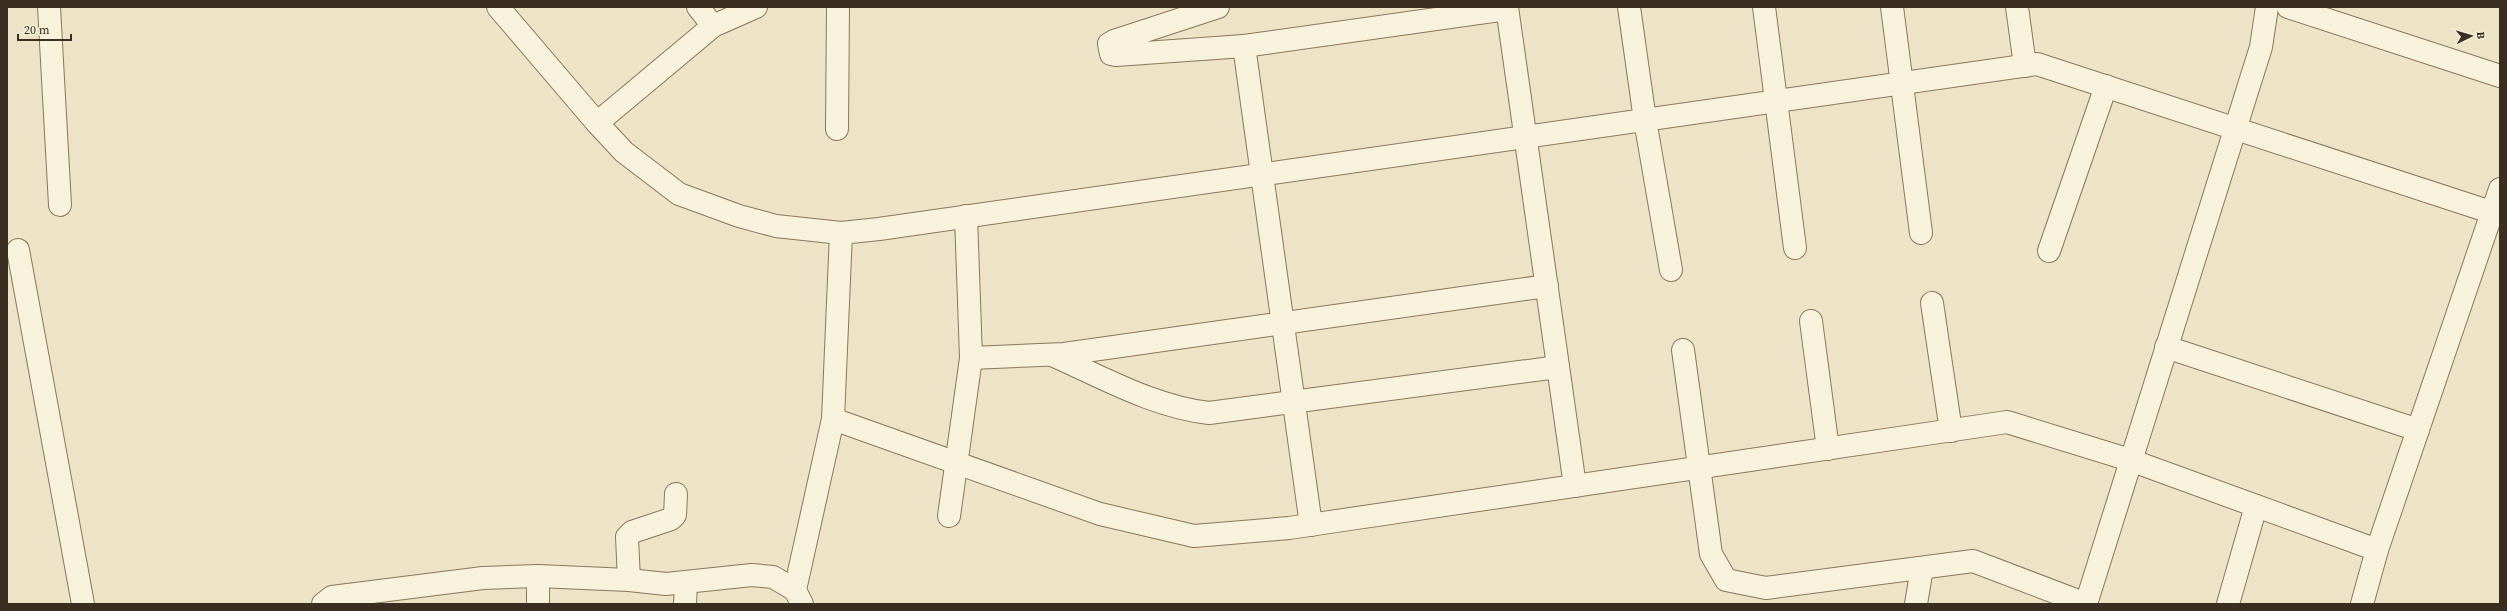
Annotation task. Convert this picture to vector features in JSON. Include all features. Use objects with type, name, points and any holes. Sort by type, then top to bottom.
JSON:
[{"type":"street","points":[[49,7],[60,205]]},
{"type":"street","points":[[498,7],[597,123],[624,152],[679,194],[739,216],[776,226],[841,233],[2037,64],[2496,214]]},
{"type":"street","points":[[698,7],[713,26]]},
{"type":"street","points":[[597,123],[713,26],[756,7]]},
{"type":"street","points":[[837,129],[838,7]]},
{"type":"street","points":[[1218,7],[1114,41],[1109,44],[1108,49],[1111,54],[1116,55],[1244,46],[1507,8],[1575,486]]},
{"type":"street","points":[[1629,7],[1645,120],[1671,270]]},
{"type":"street","points":[[1764,7],[1778,101],[1795,248]]},
{"type":"street","points":[[1892,7],[1921,233]]},
{"type":"street","points":[[2017,7],[2025,66]]},
{"type":"street","points":[[1683,350],[1711,554],[1726,580],[1766,588],[1973,561],[2086,604],[2234,128],[2261,47],[2267,7]]},
{"type":"street","points":[[2288,7],[2500,76]]},
{"type":"street","points":[[1244,46],[1311,525]]},
{"type":"street","points":[[2050,251],[2106,86]]},
{"type":"street","points":[[2362,604],[2377,550],[2418,430],[2496,214],[2500,189]]},
{"type":"street","points":[[949,516],[971,358],[966,216]]},
{"type":"street","points":[[322,604],[332,597],[483,578],[538,576],[629,580],[666,584],[752,575],[773,577],[798,597],[833,419],[841,233]]},
{"type":"street","points":[[18,250],[83,604]]},
{"type":"street","points":[[971,358],[1050,354],[1547,286]]},
{"type":"street","points":[[1932,303],[1952,430]]},
{"type":"street","points":[[1812,321],[1828,449]]},
{"type":"street","points":[[2166,347],[2418,430]]},
{"type":"street","points":[[1050,354],[1162,403],[1184,410],[1209,413],[1558,367]]},
{"type":"street","points":[[833,419],[1100,514],[1194,536],[1311,525],[2008,422],[2130,460],[2377,550]]},
{"type":"street","points":[[629,580],[627,537],[632,532],[671,519],[675,515],[676,494]]},
{"type":"street","points":[[2228,604],[2256,506]]},
{"type":"street","points":[[1916,604],[1922,568]]},
{"type":"street","points":[[538,576],[538,604]]},
{"type":"street","points":[[685,604],[686,582]]}]
